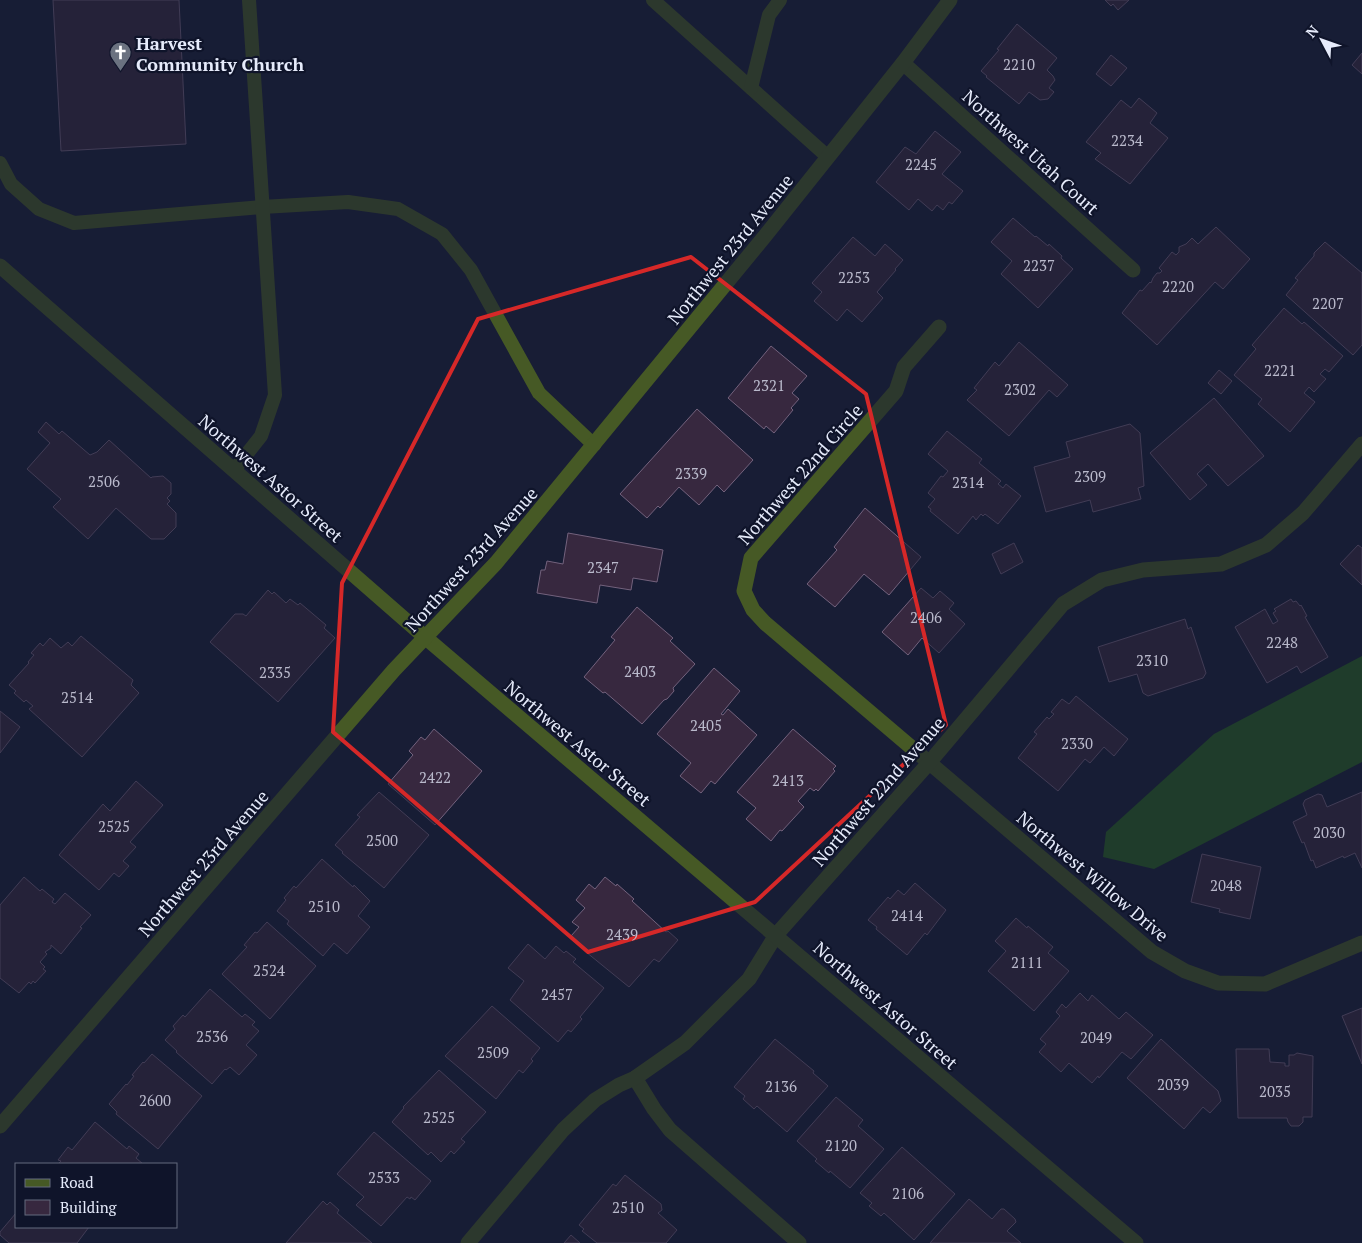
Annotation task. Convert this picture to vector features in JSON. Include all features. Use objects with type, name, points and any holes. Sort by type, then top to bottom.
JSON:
[{"type":"street","name":"Northwest 23rd Avenue","points":[[0,1126],[388,678],[496,563],[828,157],[903,63],[950,0]]},
{"type":"street","name":"Northwest Utah Court","points":[[903,63],[1133,270]]},
{"type":"street","name":"Northwest Astor Street","points":[[0,266],[426,638],[1136,1243]]},
{"type":"street","name":"Northwest 22nd Circle","points":[[928,764],[765,623],[753,610],[744,591],[751,558],[896,391],[904,367],[939,327]]},
{"type":"street","name":"Northwest 22nd Avenue","points":[[468,1243],[563,1130],[594,1100],[635,1078],[685,1044],[749,979],[776,935],[928,764],[1063,604],[1102,580],[1143,570],[1221,564],[1266,545],[1303,513],[1362,444]]},
{"type":"street","name":"Northwest Willow Drive","points":[[928,764],[1152,952],[1185,971],[1218,983],[1265,984],[1362,943]]},
{"type":"street","points":[[635,1078],[654,1110],[670,1130],[799,1243]]},
{"type":"lane","points":[[234,470],[261,436],[275,395],[249,0]]},
{"type":"lane","points":[[653,0],[828,157]]},
{"type":"lane","points":[[751,88],[769,15],[780,0]]},
{"type":"lane","points":[[0,163],[11,184],[39,209],[74,224],[262,207],[348,202],[398,208],[442,234],[471,270],[539,393],[594,445]]},
{"type":"highlighted area","points":[[691,257],[866,394],[946,725],[755,902],[588,952],[333,732],[342,583],[478,319]]},
{"type":"green space","points":[[1362,656],[1362,762],[1154,869],[1103,857],[1106,832],[1214,734]]},
{"type":"building","name":"Harvest Community Church","points":[[53,0],[179,0],[186,144],[61,151]]},
{"type":"building","points":[[1105,0],[1129,0],[1118,10],[1113,4],[1111,6]]},
{"type":"building","points":[[1017,24],[1057,58],[1047,70],[1055,80],[1049,88],[1054,92],[1048,99],[1040,100],[1029,92],[1019,104],[981,71],[999,50],[997,49]]},
{"type":"building","points":[[1362,53],[1362,74],[1352,65]]},
{"type":"building","points":[[1111,55],[1127,68],[1111,86],[1096,74]]},
{"type":"building","points":[[1139,98],[1157,113],[1150,123],[1168,138],[1130,184],[1095,159],[1101,153],[1086,142],[1121,100],[1131,108]]},
{"type":"building","points":[[935,131],[961,152],[942,174],[963,191],[952,204],[949,202],[943,210],[937,205],[932,211],[918,199],[909,210],[876,182],[905,147],[916,154]]},
{"type":"building","points":[[1013,218],[1035,237],[1048,246],[1049,244],[1073,269],[1038,308],[1001,274],[1012,261],[991,242]]},
{"type":"building","points":[[1216,227],[1250,259],[1223,289],[1215,282],[1157,345],[1122,313],[1140,290],[1142,291],[1151,283],[1157,273],[1162,271],[1159,268],[1172,252],[1176,255],[1179,252],[1179,247],[1186,244],[1192,238],[1198,244]]},
{"type":"building","points":[[853,237],[875,256],[885,244],[903,260],[877,292],[883,298],[862,322],[847,309],[837,321],[814,301],[822,292],[812,283]]},
{"type":"building","points":[[1325,242],[1362,273],[1362,345],[1353,355],[1286,295],[1298,280],[1295,278]]},
{"type":"building","points":[[1284,308],[1302,324],[1304,322],[1343,356],[1329,372],[1325,369],[1320,374],[1326,379],[1314,392],[1309,387],[1304,393],[1315,402],[1290,432],[1258,404],[1262,399],[1234,375],[1256,349],[1252,345]]},
{"type":"building","points":[[1019,342],[1068,385],[1057,397],[1049,390],[1009,436],[967,400],[977,390],[974,388],[995,362],[999,366]]},
{"type":"building","points":[[771,346],[807,376],[792,393],[799,399],[791,408],[793,410],[774,433],[766,426],[764,429],[728,398]]},
{"type":"building","points":[[1219,370],[1232,381],[1221,394],[1208,383]]},
{"type":"building","points":[[1214,398],[1264,456],[1228,486],[1208,464],[1197,474],[1207,485],[1190,500],[1150,453]]},
{"type":"building","points":[[697,409],[753,460],[724,492],[717,485],[699,505],[679,487],[660,508],[658,506],[647,518],[620,494]]},
{"type":"building","points":[[46,422],[59,434],[62,431],[90,455],[97,452],[109,440],[151,478],[163,476],[171,483],[171,494],[167,498],[170,501],[167,504],[176,513],[176,527],[164,539],[151,539],[116,508],[88,539],[53,507],[61,499],[27,469],[50,443],[38,432]]},
{"type":"building","points":[[1130,424],[1140,433],[1144,486],[1138,488],[1141,499],[1093,512],[1090,500],[1046,512],[1034,467],[1070,457],[1066,442]]},
{"type":"building","points":[[947,431],[982,459],[979,463],[1001,481],[998,484],[1003,488],[1006,484],[1021,496],[998,524],[985,514],[983,516],[981,514],[976,520],[973,516],[958,534],[930,511],[931,509],[928,507],[935,499],[928,493],[941,476],[943,477],[948,471],[928,454]]},
{"type":"building","points":[[865,508],[921,557],[889,595],[864,574],[835,607],[807,584],[837,550],[834,547]]},
{"type":"building","points":[[568,533],[663,550],[657,582],[633,578],[631,590],[600,585],[597,603],[537,593],[541,570],[545,570],[547,561],[563,564]]},
{"type":"building","points":[[1014,543],[1023,562],[1001,574],[992,554]]},
{"type":"building","points":[[1358,545],[1362,548],[1362,585],[1340,564]]},
{"type":"building","points":[[921,588],[933,598],[940,591],[954,603],[949,609],[965,624],[939,653],[922,638],[908,655],[882,632]]},
{"type":"building","points":[[268,590],[272,594],[274,592],[286,603],[290,599],[298,605],[300,603],[326,625],[324,628],[335,638],[278,702],[210,642],[235,614],[246,616]]},
{"type":"building","points":[[1291,599],[1293,602],[1296,601],[1301,605],[1307,616],[1305,617],[1328,657],[1301,673],[1297,666],[1267,683],[1235,627],[1265,609],[1273,624],[1278,621],[1273,613],[1276,611],[1274,609]]},
{"type":"building","points":[[637,607],[673,638],[670,641],[695,664],[673,688],[674,691],[667,699],[642,724],[605,692],[603,693],[584,677],[615,640],[611,637]]},
{"type":"building","points":[[1185,619],[1188,629],[1191,627],[1206,673],[1203,678],[1148,696],[1143,693],[1137,674],[1109,682],[1098,647]]},
{"type":"building","points":[[81,636],[133,680],[131,685],[139,693],[82,757],[29,709],[33,706],[26,700],[24,702],[14,693],[16,691],[9,685],[29,663],[34,655],[31,653],[40,643],[43,646],[50,638],[61,648],[68,642],[72,646]]},
{"type":"building","points":[[714,668],[740,691],[721,714],[723,715],[728,709],[757,735],[715,784],[711,781],[701,793],[680,776],[691,763],[657,734]]},
{"type":"building","points":[[1076,696],[1128,739],[1114,756],[1104,747],[1090,763],[1085,759],[1058,791],[1018,758],[1037,734],[1034,732],[1047,717],[1049,719],[1054,714],[1051,712],[1062,699],[1069,704]]},
{"type":"building","points":[[0,711],[20,727],[0,753]]},
{"type":"building","points":[[434,729],[482,771],[435,825],[388,784],[413,755],[409,751],[421,737],[425,740]]},
{"type":"building","points":[[793,729],[836,766],[833,769],[835,771],[818,791],[810,788],[798,801],[804,807],[771,841],[746,819],[756,808],[737,792]]},
{"type":"building","points":[[136,781],[163,805],[130,842],[136,847],[123,861],[129,866],[119,877],[114,873],[99,890],[59,855],[103,804],[110,811]]},
{"type":"building","points":[[379,792],[429,835],[384,888],[335,845],[360,817],[357,815]]},
{"type":"building","points":[[1362,792],[1362,868],[1355,853],[1344,858],[1343,856],[1316,868],[1293,822],[1307,815],[1303,804],[1305,800],[1318,794],[1322,795],[1327,807]]},
{"type":"building","points":[[1202,854],[1261,867],[1250,919],[1219,912],[1220,909],[1191,902]]},
{"type":"building","points":[[322,859],[353,887],[354,885],[370,901],[358,916],[370,927],[347,954],[334,943],[323,956],[287,924],[289,921],[277,911],[286,900],[284,898],[294,886],[296,888]]},
{"type":"building","points":[[24,877],[40,891],[42,889],[54,899],[52,902],[55,904],[65,893],[91,915],[61,954],[51,945],[51,948],[45,952],[47,954],[40,962],[46,971],[35,983],[33,981],[31,984],[29,982],[19,993],[0,978],[0,905]]},
{"type":"building","points":[[605,877],[616,886],[617,884],[634,899],[632,901],[666,932],[668,931],[678,940],[659,962],[654,959],[629,987],[586,952],[587,950],[571,936],[579,927],[572,922],[585,908],[576,900],[589,884],[595,889]]},
{"type":"building","points":[[915,883],[946,910],[927,935],[925,933],[907,955],[868,920],[888,897],[890,899],[898,890],[904,895]]},
{"type":"building","points":[[1016,918],[1053,947],[1048,953],[1069,971],[1034,1011],[988,971],[1006,951],[995,941]]},
{"type":"building","points":[[267,922],[316,966],[270,1019],[222,974],[247,947],[244,945],[255,932],[257,933]]},
{"type":"building","points":[[528,944],[545,959],[556,946],[564,953],[566,951],[576,959],[573,962],[604,988],[580,1017],[582,1019],[571,1032],[568,1030],[558,1042],[510,1000],[524,981],[508,968]]},
{"type":"building","points":[[210,989],[242,1017],[245,1014],[255,1022],[252,1025],[259,1031],[246,1045],[257,1055],[239,1075],[230,1067],[225,1069],[212,1084],[165,1040],[175,1029],[173,1026],[183,1015],[185,1017]]},
{"type":"building","points":[[1080,993],[1088,1001],[1092,995],[1119,1019],[1126,1012],[1153,1035],[1131,1059],[1122,1052],[1099,1078],[1098,1076],[1092,1083],[1069,1063],[1061,1072],[1039,1052],[1046,1044],[1040,1039],[1060,1016],[1056,1012],[1062,1004],[1066,1008]]},
{"type":"building","points":[[492,1006],[540,1048],[531,1059],[533,1061],[523,1073],[519,1070],[496,1099],[445,1056]]},
{"type":"building","points":[[1362,1008],[1362,1064],[1342,1016]]},
{"type":"building","points":[[775,1039],[814,1071],[813,1073],[828,1086],[787,1132],[757,1106],[754,1109],[743,1099],[745,1096],[734,1087]]},
{"type":"building","points":[[1161,1039],[1218,1091],[1221,1101],[1210,1113],[1203,1107],[1184,1129],[1127,1078]]},
{"type":"building","points":[[1236,1049],[1269,1049],[1270,1062],[1285,1063],[1285,1066],[1289,1066],[1289,1055],[1297,1053],[1313,1056],[1312,1117],[1303,1117],[1303,1122],[1299,1126],[1291,1126],[1287,1118],[1238,1118]]},
{"type":"building","points":[[152,1054],[202,1096],[158,1149],[116,1114],[117,1112],[109,1104],[127,1085],[134,1076],[132,1075],[143,1062]]},
{"type":"building","points":[[439,1070],[486,1112],[461,1139],[465,1142],[454,1154],[451,1151],[441,1162],[431,1152],[428,1155],[392,1122],[403,1107]]},
{"type":"building","points":[[836,1097],[863,1120],[858,1126],[884,1149],[850,1188],[815,1161],[817,1159],[797,1141]]},
{"type":"building","points":[[95,1122],[127,1149],[129,1146],[139,1154],[136,1158],[142,1163],[59,1163],[61,1161],[58,1160],[68,1147],[72,1150]]},
{"type":"building","points":[[374,1132],[431,1181],[415,1200],[407,1197],[381,1226],[356,1205],[364,1197],[337,1174]]},
{"type":"building","points":[[902,1147],[955,1194],[914,1240],[884,1213],[881,1216],[869,1206],[872,1203],[860,1193]]},
{"type":"building","points":[[625,1175],[661,1204],[662,1210],[658,1213],[677,1230],[666,1243],[597,1243],[582,1231],[584,1229],[579,1225],[613,1184],[616,1186]]},
{"type":"building","points":[[969,1199],[992,1219],[1001,1209],[1004,1209],[1016,1222],[1007,1231],[1021,1243],[930,1243]]},
{"type":"building","points":[[323,1201],[327,1205],[330,1202],[339,1210],[337,1213],[372,1243],[286,1243]]},
{"type":"building","points":[[15,1214],[15,1228],[88,1228],[77,1243],[9,1243],[0,1235],[0,1232]]},
{"type":"building","points":[[571,1235],[580,1243],[564,1243]]},
{"type":"place","name":"Harvest Community Church","points":[[120,72]]}]
